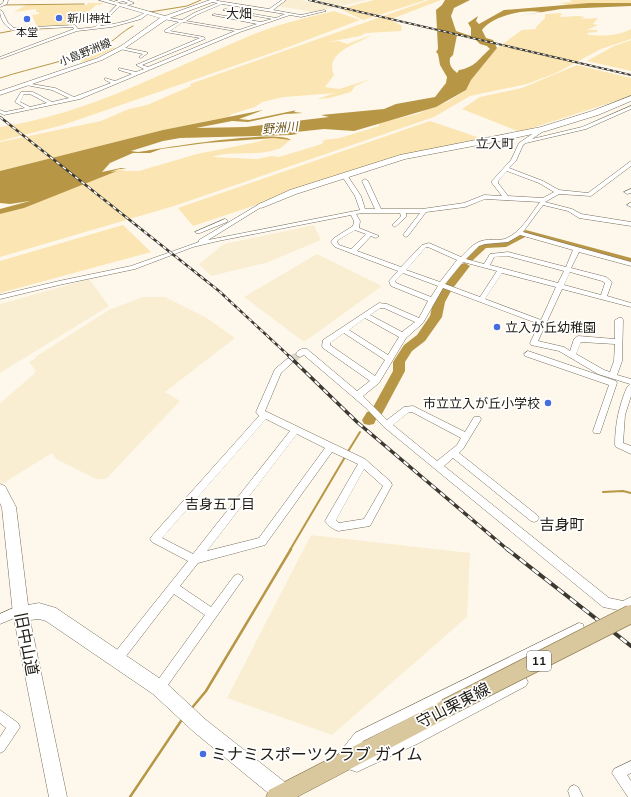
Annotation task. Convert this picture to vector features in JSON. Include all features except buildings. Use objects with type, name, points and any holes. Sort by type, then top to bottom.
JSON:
[{"type":"main road","name":"守山栗東線","points":[[283,796],[446,708],[631,614]]},
{"type":"street","points":[[0,6],[5,4],[6,0]]},
{"type":"street","points":[[102,0],[165,18],[245,33]]},
{"type":"street","points":[[269,11],[284,0]]},
{"type":"street","points":[[218,40],[166,31],[216,1],[304,16],[324,11]]},
{"type":"street","name":"小島野洲線","points":[[0,93],[91,63],[118,50],[152,25],[165,18],[216,1]]},
{"type":"street","points":[[96,28],[119,4]]},
{"type":"street","points":[[237,5],[212,15],[261,23]]},
{"type":"street","points":[[225,10],[277,18]]},
{"type":"street","points":[[0,12],[6,24],[13,29],[75,26],[76,30]]},
{"type":"street","points":[[0,58],[76,30],[126,22],[140,18],[147,13]]},
{"type":"street","points":[[0,111],[4,114],[74,100],[239,31],[290,14]]},
{"type":"street","points":[[188,17],[248,28]]},
{"type":"street","points":[[175,25],[214,32]]},
{"type":"street","points":[[222,34],[230,35]]},
{"type":"street","points":[[148,69],[138,65],[204,38]]},
{"type":"street","points":[[178,48],[190,52]]},
{"type":"street","points":[[118,50],[132,55]]},
{"type":"street","points":[[118,50],[146,53],[141,57]]},
{"type":"street","points":[[121,69],[137,74]]},
{"type":"street","points":[[107,79],[116,83]]},
{"type":"street","points":[[28,84],[53,89],[74,100]]},
{"type":"street","points":[[30,109],[17,102],[23,93],[31,93],[52,104]]},
{"type":"street","points":[[191,246],[261,205],[293,192],[403,157],[510,137],[543,129],[595,113],[631,98]]},
{"type":"street","points":[[524,142],[584,128],[631,107]]},
{"type":"street","points":[[506,198],[495,181],[513,161],[521,144],[543,129]]},
{"type":"street","points":[[506,169],[541,182],[558,192],[589,195],[631,163]]},
{"type":"street","points":[[345,176],[358,196],[363,211]]},
{"type":"street","points":[[365,181],[379,211]]},
{"type":"street","points":[[357,396],[376,381],[403,336],[420,321],[441,286],[462,260],[477,245],[484,242],[506,241],[519,233],[543,202],[558,192]]},
{"type":"street","points":[[0,297],[133,268],[191,246],[217,239],[363,211],[424,211],[465,205],[484,197],[543,202],[570,210],[585,218],[631,224]]},
{"type":"street","points":[[198,232],[252,207]]},
{"type":"street","points":[[395,225],[404,216],[403,211]]},
{"type":"street","points":[[406,234],[424,211]]},
{"type":"street","points":[[353,213],[357,221],[354,228],[336,239],[334,242],[336,246],[543,323]]},
{"type":"street","points":[[352,252],[373,235],[354,228]]},
{"type":"street","points":[[519,233],[631,264]]},
{"type":"street","points":[[432,300],[393,284],[392,281],[424,246],[429,245],[462,260],[603,297],[631,306]]},
{"type":"street","points":[[577,249],[534,343],[561,349],[573,354],[601,372],[631,382]]},
{"type":"street","points":[[486,266],[492,255],[508,254],[608,280],[609,282],[603,297]]},
{"type":"street","points":[[481,300],[501,270]]},
{"type":"street","points":[[376,381],[326,346],[326,342],[379,305],[385,306],[420,321]]},
{"type":"street","points":[[365,315],[403,336]]},
{"type":"street","points":[[612,376],[618,361],[619,320]]},
{"type":"street","points":[[344,330],[389,358]]},
{"type":"street","points":[[573,354],[578,339],[619,342]]},
{"type":"street","points":[[300,354],[304,351],[357,396],[387,425],[607,603],[623,606],[631,602]]},
{"type":"street","points":[[528,354],[614,383],[598,431]]},
{"type":"street","points":[[290,361],[278,371],[260,412],[265,416],[363,464],[388,485],[367,523],[338,527],[330,521],[363,464]]},
{"type":"street","points":[[631,387],[628,403],[619,420],[619,445],[631,450]]},
{"type":"street","points":[[387,425],[407,409],[413,409],[466,436]]},
{"type":"street","points":[[265,416],[155,539],[194,559],[262,542],[330,448]]},
{"type":"street","points":[[437,466],[460,447],[477,419]]},
{"type":"street","points":[[116,660],[296,430]]},
{"type":"street","points":[[453,453],[534,518]]},
{"type":"street","name":"旧中山道","points":[[0,490],[20,612],[58,797]]},
{"type":"street","points":[[160,688],[238,579]]},
{"type":"street","points":[[172,587],[213,614]]},
{"type":"street","points":[[0,619],[20,612],[39,611],[50,614],[116,660],[160,688],[187,714],[283,796]]},
{"type":"street","points":[[509,662],[522,682],[413,740],[357,766],[340,764],[359,737],[509,662],[579,628]]},
{"type":"street","points":[[0,716],[14,727],[0,747]]},
{"type":"street","points":[[631,767],[618,773],[631,792]]},
{"type":"shaded area","points":[[286,0],[301,0],[314,3],[321,0],[367,0],[314,12],[277,6]]},
{"type":"shaded area","points":[[374,0],[426,0],[363,20],[340,9]]},
{"type":"shaded area","points":[[429,0],[441,0],[394,18],[393,21],[402,26],[401,31],[366,33],[360,36],[328,42],[339,41],[347,44],[372,35],[344,50],[334,60],[332,67],[334,75],[325,87],[339,89],[371,79],[355,86],[351,92],[329,98],[317,99],[335,93],[284,97],[262,102],[255,107],[232,114],[228,117],[163,130],[0,171],[0,142],[101,121],[129,109],[147,105],[191,86],[190,84]]},
{"type":"shaded area","points":[[570,0],[631,0],[631,3],[589,3],[568,5],[560,3],[572,2]]},
{"type":"shaded area","name":"新川神社","points":[[88,3],[103,3],[96,5],[73,26],[53,27],[52,29],[33,31],[33,28],[47,27],[37,27],[32,15],[39,14],[39,12],[36,12],[36,9],[14,12],[26,5],[87,5]]},
{"type":"shaded area","points":[[334,11],[360,20],[283,49],[63,125],[0,141],[0,127],[33,121],[97,101],[262,31]]},
{"type":"shaded area","points":[[562,13],[560,17],[578,16],[585,17],[581,19],[598,18],[593,24],[598,25],[587,30],[597,30],[597,32],[587,33],[589,35],[610,35],[631,29],[631,39],[601,49],[556,73],[527,84],[470,96],[434,117],[174,206],[0,257],[0,214],[24,208],[119,169],[126,171],[139,171],[197,154],[269,139],[282,138],[291,140],[280,148],[261,153],[228,154],[212,157],[258,159],[271,156],[279,157],[322,144],[324,140],[340,138],[379,126],[379,123],[417,114],[449,101],[466,90],[471,80],[497,48],[522,30],[536,29],[536,27],[545,18],[545,14]]},
{"type":"shaded area","points":[[631,40],[631,71],[587,61],[614,46]]},
{"type":"shaded area","points":[[107,46],[116,48],[86,62],[70,60]]},
{"type":"shaded area","points":[[577,65],[631,78],[631,96],[520,132],[462,109],[480,97],[522,88]]},
{"type":"shaded area","points":[[430,121],[480,138],[403,156],[193,226],[178,208]]},
{"type":"shaded area","points":[[123,225],[151,252],[0,293],[0,261]]},
{"type":"shaded area","points":[[314,225],[321,240],[266,263],[211,276],[199,264],[224,244]]},
{"type":"shaded area","points":[[317,254],[382,286],[304,342],[244,297]]},
{"type":"shaded area","points":[[89,279],[109,306],[0,373],[0,304]]},
{"type":"shaded area","points":[[143,297],[165,297],[207,318],[235,338],[165,392],[180,401],[106,479],[96,479],[56,459],[52,453],[2,484],[0,481],[0,403],[34,374],[36,371],[29,362],[109,310]]},
{"type":"shaded area","points":[[311,535],[470,553],[467,617],[332,735],[227,698]]},
{"type":"water","name":"野洲川","points":[[445,0],[470,0],[454,8],[451,16],[456,31],[471,36],[471,28],[468,23],[478,16],[476,21],[479,24],[504,10],[589,3],[631,3],[631,6],[561,9],[518,16],[541,12],[518,12],[494,20],[482,30],[486,38],[493,40],[497,48],[471,80],[466,90],[436,107],[354,131],[324,129],[296,132],[297,134],[291,135],[180,138],[163,141],[131,151],[138,152],[218,140],[242,138],[281,137],[291,140],[274,138],[206,143],[161,149],[150,153],[133,153],[110,163],[102,172],[121,168],[127,169],[119,169],[110,172],[117,171],[24,208],[0,214],[0,209],[30,201],[10,204],[0,203],[0,171],[163,130],[263,110],[239,119],[249,120],[296,110],[294,112],[303,113],[285,114],[248,122],[232,121],[196,128],[246,127],[329,117],[321,115],[384,109],[396,104],[435,97],[446,83],[447,77],[440,65],[438,54],[436,52],[438,49],[436,10]],"holes":[[[457,35],[476,40],[480,44],[487,46],[490,49],[473,65],[459,70],[457,73],[453,70],[450,63],[450,58],[453,55]]]},
{"type":"waterway","points":[[150,12],[187,6],[201,0]]},
{"type":"waterway","points":[[0,5],[84,4]]},
{"type":"waterway","points":[[0,78],[65,60],[90,51],[107,44],[133,26]]},
{"type":"waterway","points":[[0,33],[11,31]]},
{"type":"waterway","points":[[469,258],[483,245],[502,245],[526,233],[631,261]]},
{"type":"waterway","points":[[449,286],[465,266]]},
{"type":"waterway","points":[[377,410],[399,371],[399,362],[408,348],[421,338],[436,317],[439,302],[445,291]]},
{"type":"waterway","points":[[369,420],[372,416]]},
{"type":"waterway","points":[[347,453],[360,432]]},
{"type":"waterway","points":[[290,550],[345,457]]},
{"type":"waterway","points":[[603,492],[623,491],[631,493]]},
{"type":"waterway","points":[[191,709],[206,691],[291,549]]},
{"type":"waterway","points":[[130,797],[183,718]]},
{"type":"tunnel","points":[[296,357],[300,354]]},
{"type":"tunnel","points":[[290,361],[297,356]]},
{"type":"railway","points":[[309,0],[631,75]]},
{"type":"railway","points":[[0,117],[219,291],[290,357]]},
{"type":"railway","points":[[289,356],[357,422],[508,550]]},
{"type":"railway","points":[[507,549],[631,646]]},
{"type":"place","name":"新川神社","points":[[59,18]]},
{"type":"place","name":"本堂","points":[[27,19]]},
{"type":"place","name":"立入が丘幼稚園","points":[[497,327]]},
{"type":"place","name":"市立立入が丘小学校","points":[[548,403]]},
{"type":"place","name":"ミナミスポーツクラブ ガイム","points":[[203,754]]},
{"type":"district","name":"大畑","points":[[239,13]]},
{"type":"district","name":"立入町","points":[[495,143]]},
{"type":"district","name":"吉身五丁目","points":[[220,504]]},
{"type":"district","name":"吉身町","points":[[562,525]]}]
